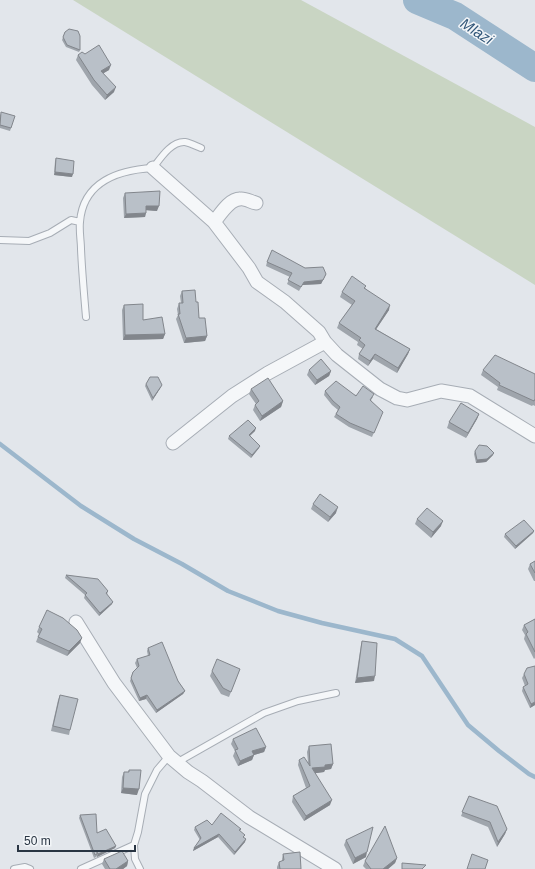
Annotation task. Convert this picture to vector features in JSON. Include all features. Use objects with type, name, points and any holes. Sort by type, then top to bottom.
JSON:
[{"type":"street","points":[[153,168],[214,222],[249,268],[257,282],[285,302],[319,332],[325,342],[337,355],[380,389],[397,398],[412,399],[441,391],[470,396],[535,436]]},
{"type":"street","points":[[214,222],[234,200],[241,199],[256,203]]},
{"type":"street","points":[[173,443],[232,396],[268,373],[325,342]]},
{"type":"street","points":[[76,622],[114,683],[173,760],[249,816],[335,869]]},
{"type":"lane","points":[[86,317],[80,222],[84,204],[92,190],[104,180],[122,172],[134,169],[153,168],[167,150],[176,144],[185,142],[201,148]]},
{"type":"lane","points":[[0,240],[29,241],[50,232],[71,220],[80,222]]},
{"type":"lane","points":[[140,869],[135,859],[134,845],[145,794],[157,770],[173,760],[264,713],[298,701],[336,693]]},
{"type":"lane","points":[[81,869],[134,845]]},
{"type":"lane","points":[[14,869],[25,867],[30,869]]},
{"type":"green space","points":[[73,0],[301,0],[535,127],[535,285]]},
{"type":"building","points":[[69,29],[78,31],[80,36],[80,50],[67,45],[63,37],[65,32]]},
{"type":"building","points":[[99,45],[111,65],[101,71],[116,87],[107,95],[94,80],[78,55],[82,52],[85,54]]},
{"type":"building","points":[[1,112],[15,116],[11,128],[0,125]]},
{"type":"building","points":[[56,158],[74,161],[73,174],[55,172]]},
{"type":"building","points":[[160,191],[159,206],[146,206],[146,213],[126,214],[125,193]]},
{"type":"building","points":[[272,250],[305,268],[323,267],[326,274],[323,280],[304,282],[301,287],[288,280],[292,273],[267,262]]},
{"type":"building","points":[[352,276],[366,286],[364,288],[390,305],[375,329],[410,349],[398,368],[375,354],[370,361],[359,354],[365,345],[359,340],[361,338],[339,323],[355,301],[342,292]]},
{"type":"building","points":[[195,290],[196,302],[198,302],[199,318],[205,318],[207,336],[186,338],[178,314],[180,314],[179,303],[183,303],[182,291]]},
{"type":"building","points":[[143,304],[143,320],[162,317],[165,334],[125,335],[124,305]]},
{"type":"building","points":[[495,355],[535,374],[534,401],[499,385],[500,383],[483,370]]},
{"type":"building","points":[[321,359],[331,371],[317,380],[309,370]]},
{"type":"building","points":[[150,377],[158,377],[162,385],[153,398],[146,384]]},
{"type":"building","points":[[268,378],[283,401],[262,416],[255,405],[259,401],[251,389]]},
{"type":"building","points":[[336,381],[356,396],[363,386],[374,394],[370,400],[383,412],[374,433],[350,423],[336,414],[340,407],[325,391]]},
{"type":"building","points":[[461,403],[479,414],[468,433],[449,422]]},
{"type":"building","points":[[248,420],[256,428],[249,435],[260,446],[252,455],[229,436]]},
{"type":"building","points":[[479,445],[487,446],[494,453],[487,459],[477,460],[475,451]]},
{"type":"building","points":[[320,494],[338,507],[330,517],[313,504]]},
{"type":"building","points":[[427,508],[443,521],[433,532],[417,519]]},
{"type":"building","points":[[524,520],[534,531],[516,546],[505,534]]},
{"type":"building","points":[[535,561],[535,573],[530,564]]},
{"type":"building","points":[[66,575],[98,579],[108,591],[106,593],[113,602],[100,613],[85,595],[87,593]]},
{"type":"building","points":[[47,610],[63,618],[77,630],[82,638],[69,651],[38,637],[42,629],[39,627]]},
{"type":"building","points":[[535,619],[535,652],[526,634],[528,632],[524,625]]},
{"type":"building","points":[[362,641],[377,643],[375,676],[357,678]]},
{"type":"building","points":[[162,642],[178,681],[185,691],[157,710],[147,695],[140,698],[131,678],[133,672],[139,666],[137,659],[150,655],[148,648]]},
{"type":"building","points":[[217,659],[240,669],[231,692],[223,688],[212,671]]},
{"type":"building","points":[[535,666],[535,702],[531,704],[523,687],[528,684],[524,674],[527,668]]},
{"type":"building","points":[[60,695],[78,699],[70,730],[53,726]]},
{"type":"building","points":[[256,728],[266,747],[252,751],[254,755],[240,761],[235,750],[238,749],[233,739]]},
{"type":"building","points":[[331,744],[333,764],[325,765],[325,767],[312,768],[332,800],[306,816],[293,796],[310,786],[299,760],[304,757],[310,766],[309,746]]},
{"type":"building","points":[[129,770],[141,770],[139,789],[123,788],[124,772],[129,772]]},
{"type":"building","points":[[469,796],[497,806],[507,829],[498,842],[490,822],[462,812]]},
{"type":"building","points":[[221,813],[241,829],[239,830],[245,835],[243,837],[246,839],[235,852],[219,834],[194,848],[201,838],[195,827],[207,820],[212,825]]},
{"type":"building","points":[[96,814],[97,833],[106,829],[116,846],[98,854],[97,852],[95,855],[80,815]]},
{"type":"building","points":[[385,826],[397,858],[383,869],[371,869],[365,861]]},
{"type":"building","points":[[373,827],[367,852],[355,858],[346,840]]},
{"type":"building","points":[[122,851],[128,861],[116,869],[110,869],[104,859]]},
{"type":"building","points":[[300,852],[301,869],[280,869],[279,862],[284,860],[283,854]]},
{"type":"building","points":[[472,854],[488,860],[485,869],[467,869]]},
{"type":"building","points":[[402,863],[426,865],[422,869],[402,869]]},
{"type":"waterway","name":"Mlazi","points":[[417,0],[455,16],[535,68]]},
{"type":"waterway","points":[[0,444],[81,506],[134,539],[182,564],[228,591],[278,611],[322,623],[395,639],[422,656],[468,725],[499,751],[535,777]]}]
